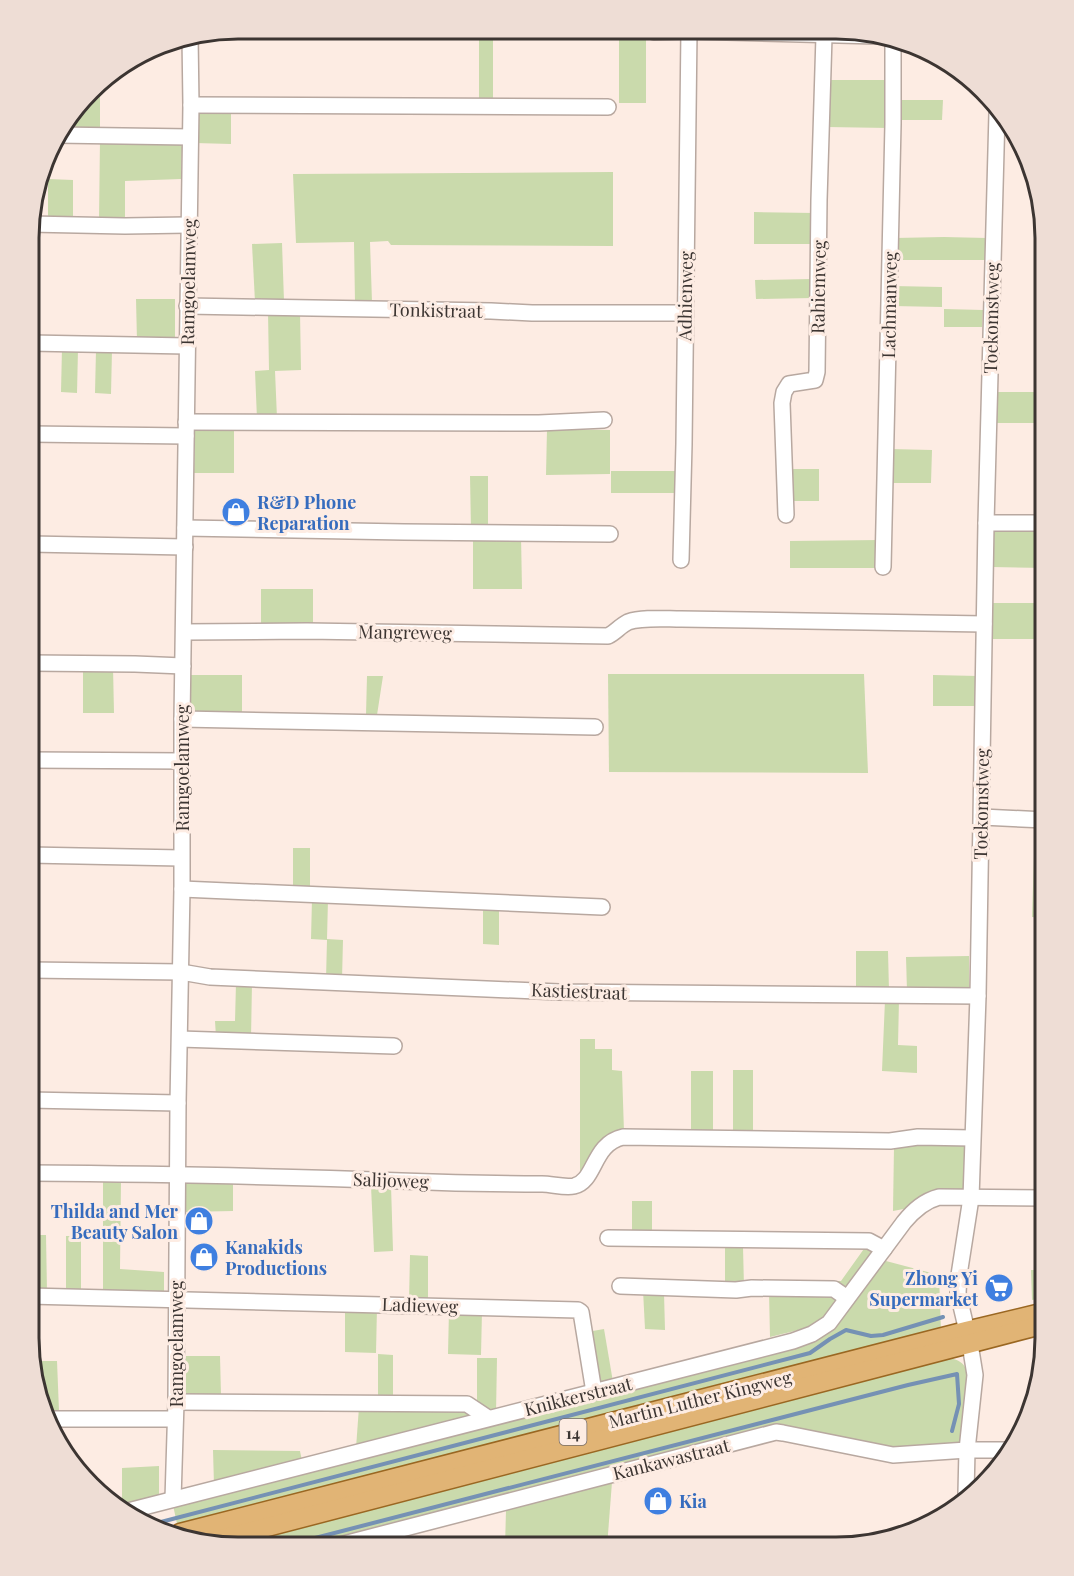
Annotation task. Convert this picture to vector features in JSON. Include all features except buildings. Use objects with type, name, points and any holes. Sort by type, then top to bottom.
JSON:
[{"type":"main road","name":"Martin Luther Kingweg","points":[[230,1536],[968,1338],[1035,1315]]},
{"type":"main road","name":"Martin Luther Kingweg","points":[[190,1531],[968,1338],[1035,1326]]},
{"type":"street","name":"Adhienweg","points":[[681,560],[689,39]]},
{"type":"street","name":"Rahiemweg","points":[[786,515],[782,403],[784,392],[789,384],[814,380],[817,372],[824,39]]},
{"type":"street","name":"Ramgoelamweg","points":[[173,1499],[176,1419],[190,45]]},
{"type":"street","name":"Lachmanweg","points":[[883,567],[893,48]]},
{"type":"street","points":[[191,105],[608,107]]},
{"type":"street","name":"Toekomstweg","points":[[966,1489],[967,1450],[975,1375],[958,1293],[971,1198],[978,996],[986,523],[997,121]]},
{"type":"street","points":[[69,135],[190,137]]},
{"type":"street","points":[[40,224],[188,225]]},
{"type":"street","name":"Tonkistraat","points":[[187,306],[532,313],[685,313]]},
{"type":"street","points":[[39,343],[187,346]]},
{"type":"street","points":[[39,434],[604,420]]},
{"type":"street","points":[[986,523],[1035,523]]},
{"type":"street","points":[[185,528],[610,534]]},
{"type":"street","points":[[39,544],[185,547]]},
{"type":"street","name":"Mangreweg","points":[[184,632],[307,631],[608,636],[622,625],[637,620],[984,624]]},
{"type":"street","points":[[39,663],[183,666]]},
{"type":"street","points":[[182,719],[595,727]]},
{"type":"street","points":[[39,760],[182,761]]},
{"type":"street","points":[[982,817],[1035,820]]},
{"type":"street","points":[[39,855],[182,858]]},
{"type":"street","points":[[182,889],[602,906]]},
{"type":"street","name":"Kastiestraat","points":[[39,970],[181,972],[210,978],[559,992],[978,996]]},
{"type":"street","points":[[180,1039],[394,1046]]},
{"type":"street","points":[[39,1100],[178,1102]]},
{"type":"street","name":"Salijoweg","points":[[39,1173],[178,1174],[572,1186],[583,1181],[601,1152],[614,1138],[631,1136],[890,1141],[918,1137],[972,1138]]},
{"type":"street","name":"Knikkerstraat","points":[[137,1509],[793,1341],[812,1334],[830,1323],[912,1212],[930,1200],[939,1197],[1035,1198]]},
{"type":"street","points":[[608,1238],[869,1240],[884,1249]]},
{"type":"street","points":[[620,1286],[736,1290],[752,1288],[834,1289],[847,1298]]},
{"type":"street","points":[[39,1296],[176,1299]]},
{"type":"street","name":"Ladieweg","points":[[176,1299],[578,1310],[581,1312],[594,1392]]},
{"type":"street","points":[[176,1402],[467,1404],[488,1418]]},
{"type":"street","points":[[57,1419],[176,1419]]},
{"type":"street","name":"Kankawastraat","points":[[371,1537],[776,1432],[893,1455],[1000,1450]]},
{"type":"green space","points":[[479,39],[493,39],[493,104],[479,104]]},
{"type":"green space","points":[[646,39],[646,103],[619,103],[619,40]]},
{"type":"green space","points":[[828,80],[888,80],[889,128],[827,127]]},
{"type":"green space","points":[[100,95],[100,130],[75,130],[80,117]]},
{"type":"green space","points":[[898,100],[943,100],[942,120],[898,120]]},
{"type":"green space","points":[[200,111],[231,111],[231,144],[195,143],[197,113]]},
{"type":"green space","points":[[100,139],[181,144],[181,179],[125,181],[125,221],[99,221]]},
{"type":"green space","points":[[613,172],[613,246],[391,245],[388,241],[370,242],[372,302],[355,302],[354,242],[296,243],[293,174]]},
{"type":"green space","points":[[49,179],[73,180],[73,220],[48,220]]},
{"type":"green space","points":[[754,212],[815,213],[815,244],[754,244]]},
{"type":"green space","points":[[895,238],[987,238],[986,260],[894,260]]},
{"type":"green space","points":[[282,243],[284,301],[255,302],[252,244]]},
{"type":"green space","points":[[812,279],[812,298],[756,299],[755,280]]},
{"type":"green space","points":[[893,286],[942,287],[942,307],[893,306]]},
{"type":"green space","points":[[136,299],[175,299],[175,341],[137,341]]},
{"type":"green space","points":[[944,309],[983,310],[982,327],[944,327]]},
{"type":"green space","points":[[268,312],[300,312],[301,370],[275,371],[277,418],[257,419],[255,371],[269,370]]},
{"type":"green space","points":[[62,348],[78,349],[77,393],[61,392]]},
{"type":"green space","points":[[96,350],[112,350],[111,394],[95,393]]},
{"type":"green space","points":[[994,392],[1035,392],[1035,423],[994,423]]},
{"type":"green space","points":[[234,426],[234,473],[194,473],[195,428]]},
{"type":"green space","points":[[547,429],[610,430],[610,474],[546,475]]},
{"type":"green space","points":[[890,449],[932,450],[931,483],[889,483]]},
{"type":"green space","points":[[788,469],[819,469],[819,501],[789,501]]},
{"type":"green space","points":[[611,471],[680,471],[680,493],[611,493]]},
{"type":"green space","points":[[470,476],[488,476],[488,529],[471,529]]},
{"type":"green space","points":[[1035,527],[1035,568],[992,567],[994,530]]},
{"type":"green space","points":[[473,536],[521,536],[522,589],[473,589]]},
{"type":"green space","points":[[880,540],[880,568],[790,568],[790,541]]},
{"type":"green space","points":[[261,589],[313,589],[313,624],[261,623]]},
{"type":"green space","points":[[990,603],[1035,603],[1035,639],[990,639]]},
{"type":"green space","points":[[83,667],[113,667],[114,713],[83,713]]},
{"type":"green space","points":[[608,674],[864,674],[868,773],[609,772]]},
{"type":"green space","points":[[187,675],[242,675],[242,716],[188,714]]},
{"type":"green space","points":[[933,675],[978,676],[977,706],[933,706]]},
{"type":"green space","points":[[367,676],[383,676],[377,715],[366,715]]},
{"type":"green space","points":[[293,848],[310,848],[310,891],[293,891]]},
{"type":"green space","points":[[1034,857],[1035,857],[1035,917],[1032,917]]},
{"type":"green space","points":[[312,899],[328,899],[327,939],[343,940],[342,979],[326,979],[327,940],[311,939]]},
{"type":"green space","points":[[483,905],[499,905],[499,945],[483,944]]},
{"type":"green space","points":[[856,951],[888,951],[889,991],[856,991]]},
{"type":"green space","points":[[969,956],[969,988],[966,990],[907,991],[906,957]]},
{"type":"green space","points":[[236,983],[252,983],[251,1038],[216,1037],[215,1021],[235,1021]]},
{"type":"green space","points":[[885,1000],[899,1000],[898,1045],[917,1046],[917,1073],[882,1071]]},
{"type":"green space","points":[[580,1039],[595,1039],[595,1049],[612,1049],[612,1070],[622,1071],[624,1132],[580,1176]]},
{"type":"green space","points":[[733,1070],[753,1070],[753,1135],[733,1135]]},
{"type":"green space","points":[[691,1071],[713,1071],[713,1132],[691,1132]]},
{"type":"green space","points":[[901,1143],[964,1144],[966,1146],[964,1188],[909,1208],[893,1211],[894,1146]]},
{"type":"green space","points":[[103,1180],[121,1180],[120,1269],[164,1272],[164,1291],[161,1294],[103,1292]]},
{"type":"green space","points":[[185,1181],[233,1181],[233,1211],[184,1212],[183,1187]]},
{"type":"green space","points":[[391,1185],[393,1251],[374,1252],[371,1186]]},
{"type":"green space","points":[[632,1201],[652,1201],[652,1236],[632,1236]]},
{"type":"green space","points":[[39,1235],[46,1235],[47,1292],[39,1292]]},
{"type":"green space","points":[[66,1236],[81,1236],[81,1293],[66,1293]]},
{"type":"green space","points":[[725,1246],[743,1247],[744,1287],[725,1287]]},
{"type":"green space","points":[[866,1246],[876,1251],[848,1289],[749,1285],[749,1280],[841,1281]]},
{"type":"green space","points":[[410,1255],[428,1256],[428,1302],[409,1301]]},
{"type":"green space","points":[[886,1261],[939,1275],[941,1331],[182,1526],[177,1524],[173,1505],[832,1326]]},
{"type":"green space","points":[[1031,1270],[1035,1270],[1035,1299],[1032,1300]]},
{"type":"green space","points":[[643,1290],[664,1293],[665,1330],[645,1329]]},
{"type":"green space","points":[[769,1292],[835,1293],[840,1298],[824,1316],[810,1326],[770,1337]]},
{"type":"green space","points":[[345,1306],[377,1307],[376,1353],[345,1352]]},
{"type":"green space","points":[[449,1310],[482,1311],[481,1355],[448,1354]]},
{"type":"green space","points":[[604,1329],[613,1382],[596,1386],[587,1332]]},
{"type":"green space","points":[[378,1354],[393,1355],[393,1402],[378,1401]]},
{"type":"green space","points":[[183,1356],[220,1356],[221,1395],[183,1395]]},
{"type":"green space","points":[[477,1358],[497,1358],[496,1413],[477,1407]]},
{"type":"green space","points":[[942,1358],[960,1362],[967,1372],[968,1387],[962,1438],[958,1444],[900,1450],[801,1431],[359,1537],[249,1537]]},
{"type":"green space","points":[[41,1361],[57,1361],[59,1411],[54,1411],[50,1402]]},
{"type":"green space","points":[[359,1407],[466,1408],[476,1416],[356,1448]]},
{"type":"green space","points":[[213,1450],[300,1451],[302,1461],[214,1485]]},
{"type":"green space","points":[[159,1466],[159,1495],[128,1503],[122,1499],[122,1468]]},
{"type":"green space","points":[[612,1482],[608,1537],[505,1537],[506,1510]]},
{"type":"waterway","points":[[162,1522],[810,1353],[846,1330],[871,1336],[883,1335],[943,1317]]},
{"type":"waterway","points":[[319,1537],[957,1374],[959,1404],[952,1431]]},
{"type":"place","name":"R&D Phone Reparation","points":[[236,512]]},
{"type":"place","name":"Thilda and Mer Beauty Salon","points":[[199,1221]]},
{"type":"place","name":"Kanakids Productions","points":[[204,1257]]},
{"type":"place","name":"Zhong Yi Supermarket","points":[[999,1288]]},
{"type":"place","name":"Kia","points":[[658,1501]]}]
